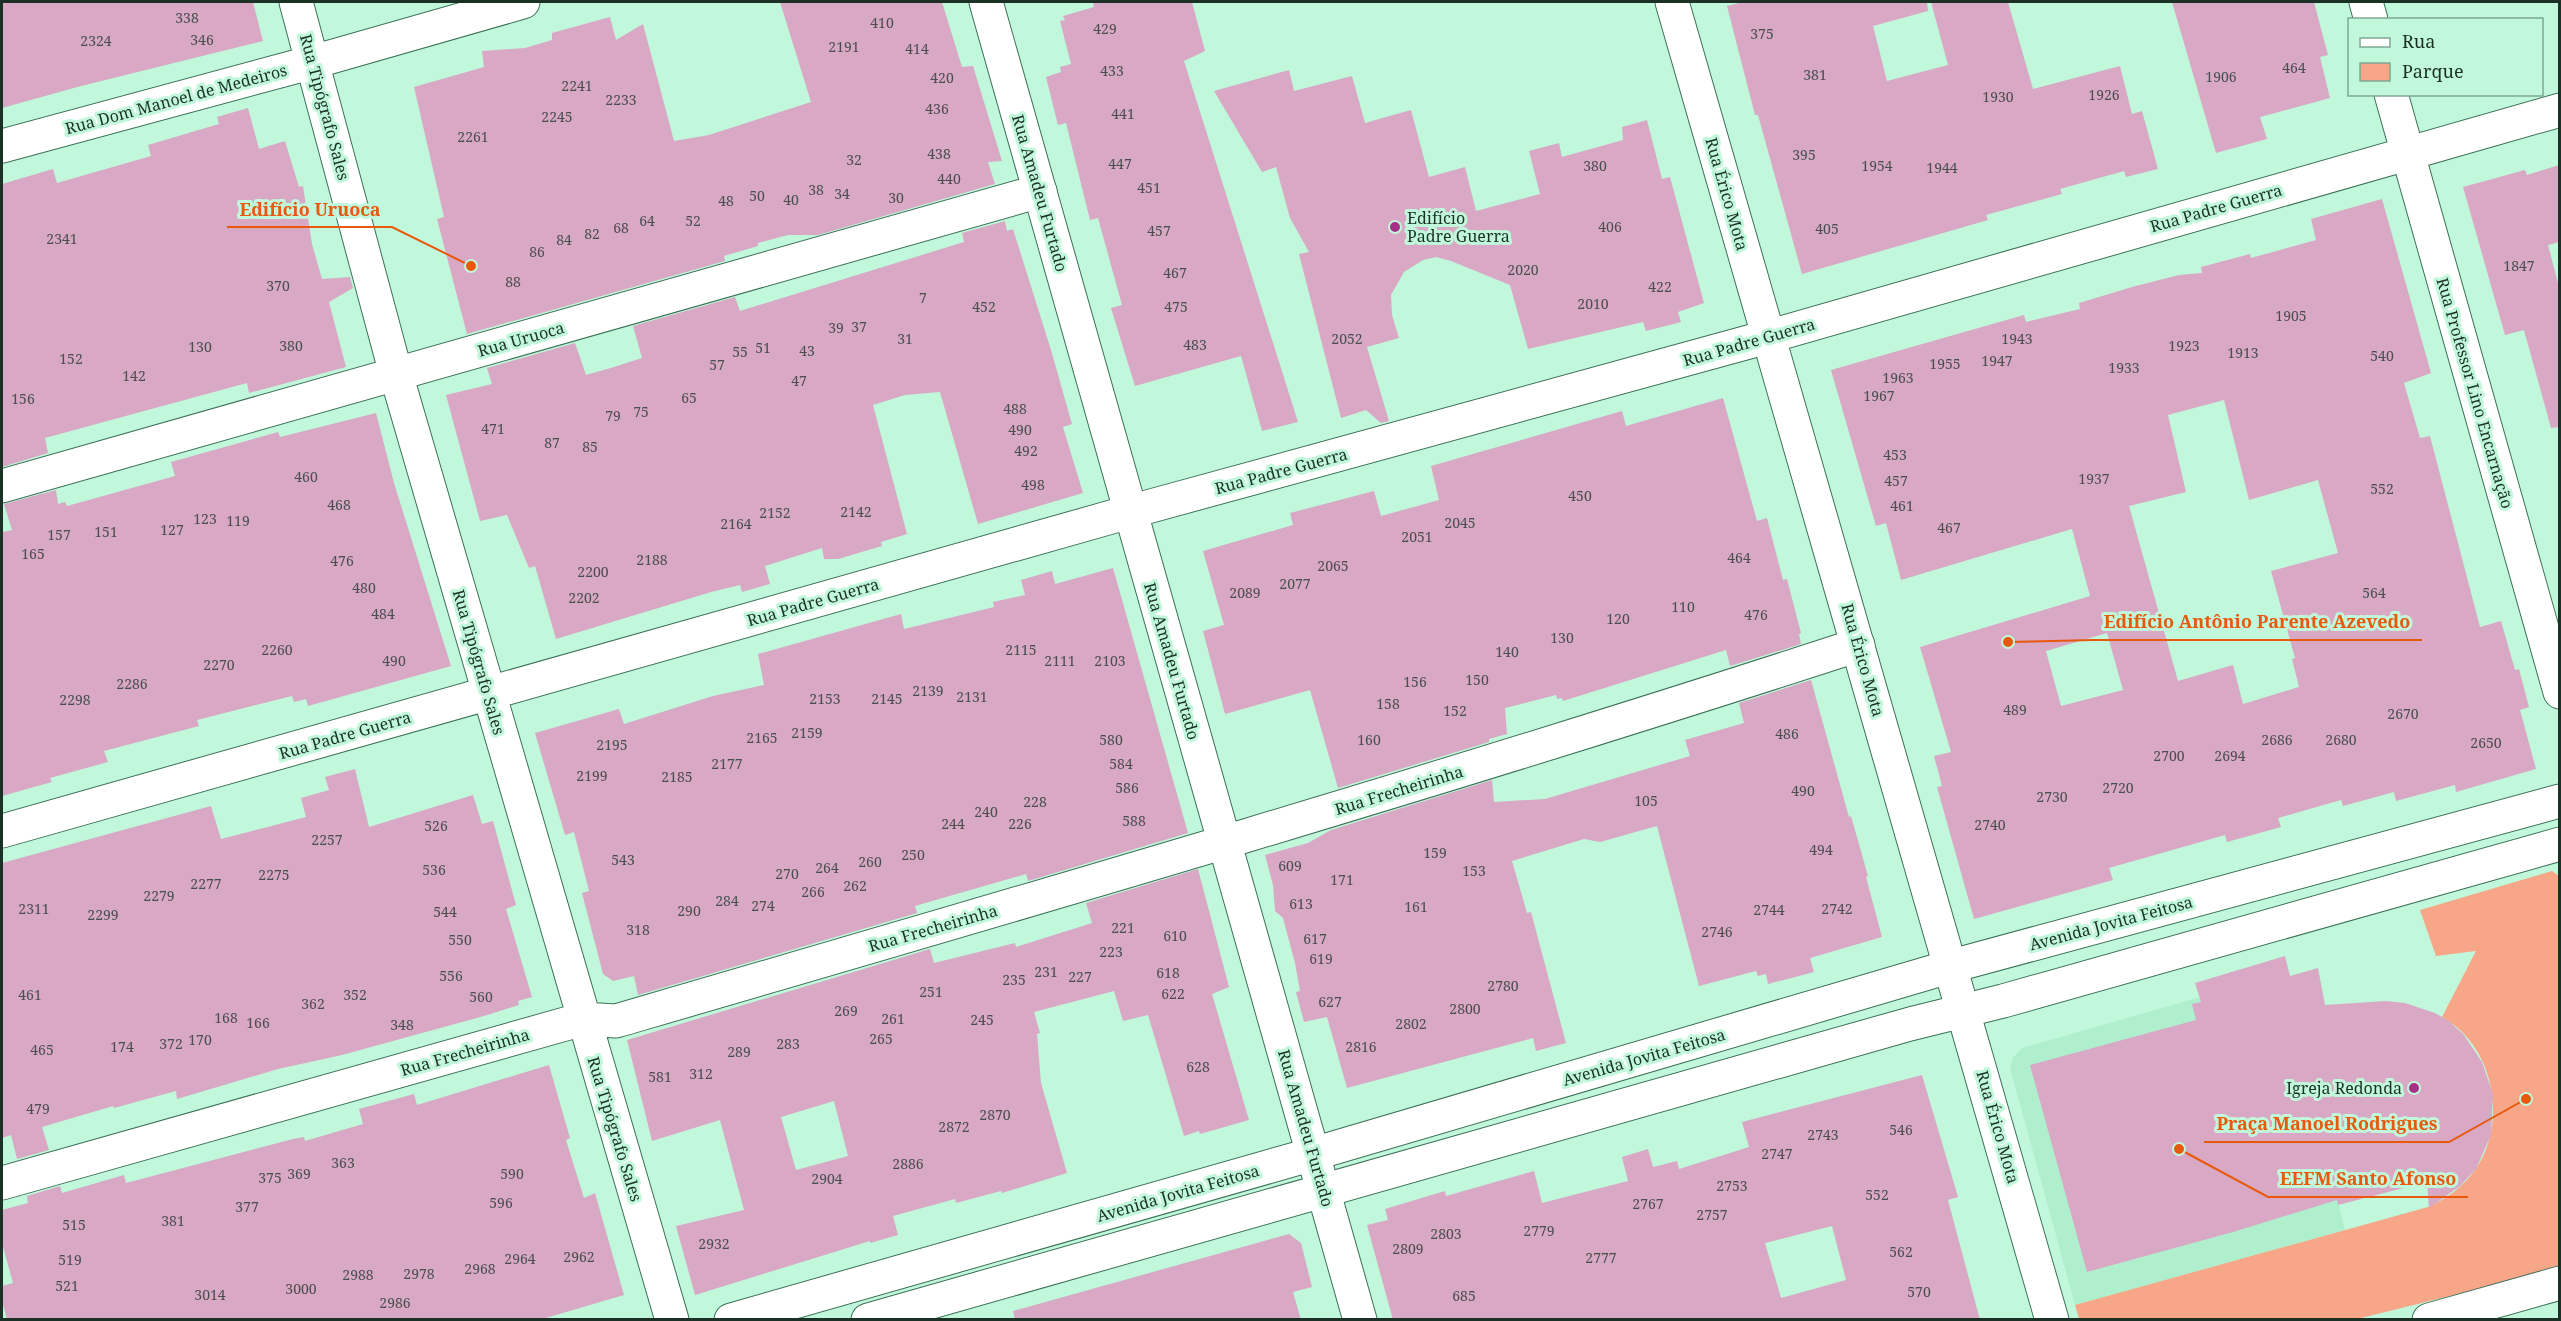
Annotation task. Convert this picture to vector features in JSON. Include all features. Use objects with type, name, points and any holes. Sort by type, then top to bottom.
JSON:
[{"type":"street","name":"Rua Tipógrafo Sales","points":[[296,2],[396,374],[672,1320]]},
{"type":"street","name":"Rua Dom Manoel de Medeiros","points":[[2,146],[313,62],[523,2]]},
{"type":"street","name":"Rua Amadeu Furtado","points":[[986,2],[1360,1320]]},
{"type":"street","name":"Rua Érico Mota","points":[[1672,2],[1767,337],[1952,966],[2052,1320]]},
{"type":"street","points":[[2366,2],[2370,18]]},
{"type":"street","name":"Rua Professor Lino Encarnação","points":[[2392,96],[2559,692]]},
{"type":"street","name":"Rua Padre Guerra","points":[[2,831],[1129,512],[1767,337],[2559,110]]},
{"type":"street","name":"Rua Uruoca","points":[[2,486],[1040,191]]},
{"type":"street","name":"Rua Frecheirinha","points":[[2,1183],[583,1020],[616,1021],[1605,728],[1858,645]]},
{"type":"street","name":"Avenida Jovita Feitosa","points":[[731,1320],[1313,1154],[1952,966],[2559,801]]},
{"type":"street","points":[[868,1320],[2559,844]]},
{"type":"street","points":[[2429,1320],[2559,1283]]},
{"type":"shaded area","points":[[2281,974],[2345,1230],[2075,1305],[2010,1068],[2013,1058],[2022,1048]]},
{"type":"green space","points":[[2552,871],[2559,876],[2559,1269],[2357,1319],[2079,1319],[2075,1305],[2428,1207],[2460,1187],[2475,1170],[2485,1151],[2491,1130],[2493,1109],[2491,1087],[2474,1047],[2460,1030],[2442,1017],[2476,951],[2436,956],[2420,910]]},
{"type":"building","points":[[2,2],[253,2],[263,41],[2,108]]},
{"type":"building","points":[[780,2],[942,2],[962,67],[973,66],[1002,161],[988,162],[995,184],[818,235],[788,235],[758,243],[758,246],[724,256],[725,261],[467,334],[437,219],[444,217],[414,87],[484,67],[482,51],[525,48],[552,40],[552,33],[610,17],[616,40],[643,24],[674,141],[709,135],[811,102]]},
{"type":"building","points":[[1093,2],[1192,2],[1205,51],[1184,61],[1298,422],[1262,431],[1241,356],[1135,386],[1111,308],[1122,305],[1098,218],[1090,220],[1066,123],[1058,125],[1046,77],[1061,72],[1060,67],[1071,64],[1060,21],[1065,20],[1063,16],[1094,7]]},
{"type":"building","points":[[1743,2],[1927,2],[1928,11],[1873,26],[1887,81],[1948,65],[1931,2],[2008,2],[2033,89],[2120,66],[2132,114],[2142,111],[2158,169],[2126,177],[2124,171],[2060,189],[2062,194],[1986,215],[1988,220],[1802,274],[1758,115],[1755,115],[1727,6]]},
{"type":"building","points":[[2172,2],[2314,2],[2328,55],[2320,57],[2330,98],[2260,117],[2267,139],[2216,153]]},
{"type":"building","points":[[1289,70],[1294,91],[1352,76],[1365,123],[1411,110],[1429,177],[1465,167],[1476,211],[1540,194],[1529,151],[1559,143],[1562,157],[1623,140],[1622,127],[1647,120],[1662,179],[1670,177],[1704,303],[1678,312],[1681,322],[1646,331],[1643,322],[1528,349],[1510,285],[1451,261],[1436,257],[1423,260],[1404,272],[1391,295],[1392,315],[1399,338],[1367,347],[1389,421],[1381,423],[1366,410],[1341,418],[1299,254],[1309,252],[1290,218],[1276,167],[1262,172],[1214,91]]},
{"type":"building","points":[[248,108],[259,149],[285,141],[299,187],[303,186],[312,244],[322,279],[350,277],[353,288],[329,302],[346,367],[249,393],[247,383],[45,438],[48,453],[2,467],[2,184],[53,169],[57,183],[151,156],[148,145],[219,124],[217,117]]},
{"type":"building","points":[[2559,165],[2559,242],[2548,245],[2559,287],[2559,427],[2551,428],[2524,330],[2505,335],[2463,187],[2525,170],[2527,175]]},
{"type":"building","points":[[2382,199],[2431,373],[2404,383],[2420,438],[2430,436],[2480,627],[2501,621],[2515,670],[2519,669],[2529,707],[2520,710],[2536,769],[2456,792],[2455,785],[2396,801],[2394,792],[2343,806],[2341,800],[2278,818],[2281,827],[2227,842],[2225,835],[2109,868],[2113,880],[1974,919],[1937,787],[1942,786],[1934,756],[1951,752],[1920,647],[2090,596],[2072,529],[1901,580],[1886,523],[1876,526],[1831,370],[2024,315],[2026,322],[2080,309],[2079,303],[2132,287],[2179,275],[2202,273],[2201,267],[2250,254],[2251,258],[2316,240],[2311,219]],"holes":[[[2224,400],[2249,500],[2318,480],[2338,553],[2271,571],[2295,658],[2292,659],[2299,687],[2243,704],[2233,665],[2178,681],[2129,506],[2186,492],[2168,415]],[[2107,633],[2123,690],[2061,706],[2046,651]]]},
{"type":"building","points":[[1005,221],[1007,231],[1013,229],[1051,350],[1072,424],[1063,427],[1083,493],[978,524],[940,392],[905,395],[873,405],[907,534],[881,542],[882,546],[838,559],[824,559],[822,548],[765,566],[770,584],[742,592],[740,585],[711,592],[556,639],[535,566],[529,568],[507,515],[480,521],[446,395],[492,384],[487,368],[575,343],[586,375],[614,367],[642,358],[633,326],[735,297],[740,311],[964,242],[962,233]]},
{"type":"building","points":[[1723,398],[1757,521],[1767,518],[1783,580],[1787,579],[1801,633],[1799,634],[1801,644],[1730,666],[1726,650],[1563,701],[1562,698],[1557,699],[1556,695],[1505,708],[1507,734],[1489,739],[1489,742],[1338,788],[1310,690],[1225,714],[1203,631],[1224,625],[1203,551],[1293,525],[1290,513],[1374,491],[1381,516],[1439,500],[1431,466],[1622,411],[1626,426]]},
{"type":"building","points":[[376,413],[394,483],[451,666],[308,706],[306,699],[294,702],[292,696],[197,720],[199,726],[104,751],[108,762],[50,778],[52,782],[2,796],[2,532],[12,530],[4,504],[56,490],[58,504],[65,502],[67,506],[175,476],[171,462],[278,432],[280,437]]},
{"type":"building","points":[[1113,568],[1188,833],[1028,881],[1026,874],[915,906],[917,913],[638,995],[634,976],[613,981],[603,974],[582,893],[589,891],[574,832],[565,835],[535,733],[619,709],[624,724],[713,696],[764,685],[758,654],[901,614],[904,629],[994,607],[993,602],[1025,595],[1021,580],[1052,571],[1055,584]]},
{"type":"building","points":[[1811,680],[1868,876],[1866,877],[1882,937],[1810,958],[1814,972],[1768,984],[1766,974],[1758,976],[1756,971],[1699,986],[1657,826],[1600,842],[1584,839],[1512,861],[1527,913],[1531,912],[1566,1043],[1536,1051],[1533,1038],[1347,1088],[1327,1017],[1304,1022],[1296,992],[1300,991],[1295,963],[1283,918],[1275,911],[1273,885],[1265,855],[1308,843],[1331,830],[1492,780],[1494,802],[1545,799],[1690,756],[1685,740],[1744,723],[1739,703]]},
{"type":"building","points":[[355,769],[369,827],[473,795],[482,824],[493,821],[516,905],[506,909],[532,997],[518,1001],[519,1005],[484,1016],[342,1055],[278,1069],[177,1099],[176,1091],[114,1108],[113,1106],[42,1127],[49,1150],[17,1159],[11,1135],[2,1138],[2,863],[211,806],[221,839],[306,817],[301,798],[329,790],[325,777]]},
{"type":"building","points":[[1198,869],[1229,987],[1212,994],[1249,1120],[1200,1134],[1199,1131],[1184,1136],[1148,1015],[1123,1021],[1114,991],[1034,1012],[1040,1033],[1037,1034],[1041,1083],[1067,1173],[1002,1193],[1001,1191],[956,1203],[955,1199],[893,1216],[898,1235],[870,1243],[870,1241],[695,1295],[676,1226],[744,1210],[720,1120],[652,1141],[627,1040],[930,949],[934,963],[1015,943],[1016,947],[1092,923],[1086,903]],"holes":[[[834,1101],[848,1156],[796,1170],[781,1117]]]},
{"type":"building","points":[[2285,956],[2290,976],[2318,968],[2325,1005],[2386,1001],[2405,1003],[2435,1013],[2449,1021],[2464,1035],[2482,1062],[2493,1094],[2491,1135],[2476,1169],[2460,1186],[2429,1208],[2427,1182],[2338,1205],[2337,1200],[2233,1232],[2087,1272],[2030,1065],[2196,1020],[2192,1004],[2201,1002],[2195,983]]},
{"type":"building","points":[[549,1065],[570,1138],[566,1140],[584,1198],[595,1193],[624,1295],[539,1320],[7,1320],[2,1301],[2,1286],[13,1283],[2,1243],[2,1210],[28,1203],[27,1196],[60,1186],[62,1193],[124,1175],[126,1183],[293,1139],[304,1137],[305,1141],[363,1124],[359,1109],[414,1094],[417,1105]]},
{"type":"building","points":[[1922,1075],[1958,1197],[1948,1200],[1980,1320],[1393,1320],[1367,1225],[1388,1220],[1385,1209],[1445,1191],[1446,1196],[1534,1171],[1542,1203],[1628,1181],[1622,1157],[1648,1149],[1653,1167],[1677,1161],[1679,1169],[1749,1147],[1742,1122]],"holes":[[[1832,1226],[1846,1280],[1781,1298],[1765,1243]]]},
{"type":"building","points":[[1289,1234],[1301,1243],[1312,1287],[1293,1292],[1301,1320],[1015,1320],[1013,1311]]},
{"type":"place","name":"Edifício Padre Guerra","points":[[1395,227]]},
{"type":"place","name":"Edifício Uruoca","points":[[471,266]]},
{"type":"place","name":"Edifício Antônio Parente Azevedo","points":[[2008,642]]},
{"type":"place","name":"Igreja Redonda","points":[[2414,1088]]},
{"type":"place","name":"Praça Manoel Rodrigues","points":[[2526,1099]]},
{"type":"place","name":"EEFM Santo Afonso","points":[[2179,1149]]}]
